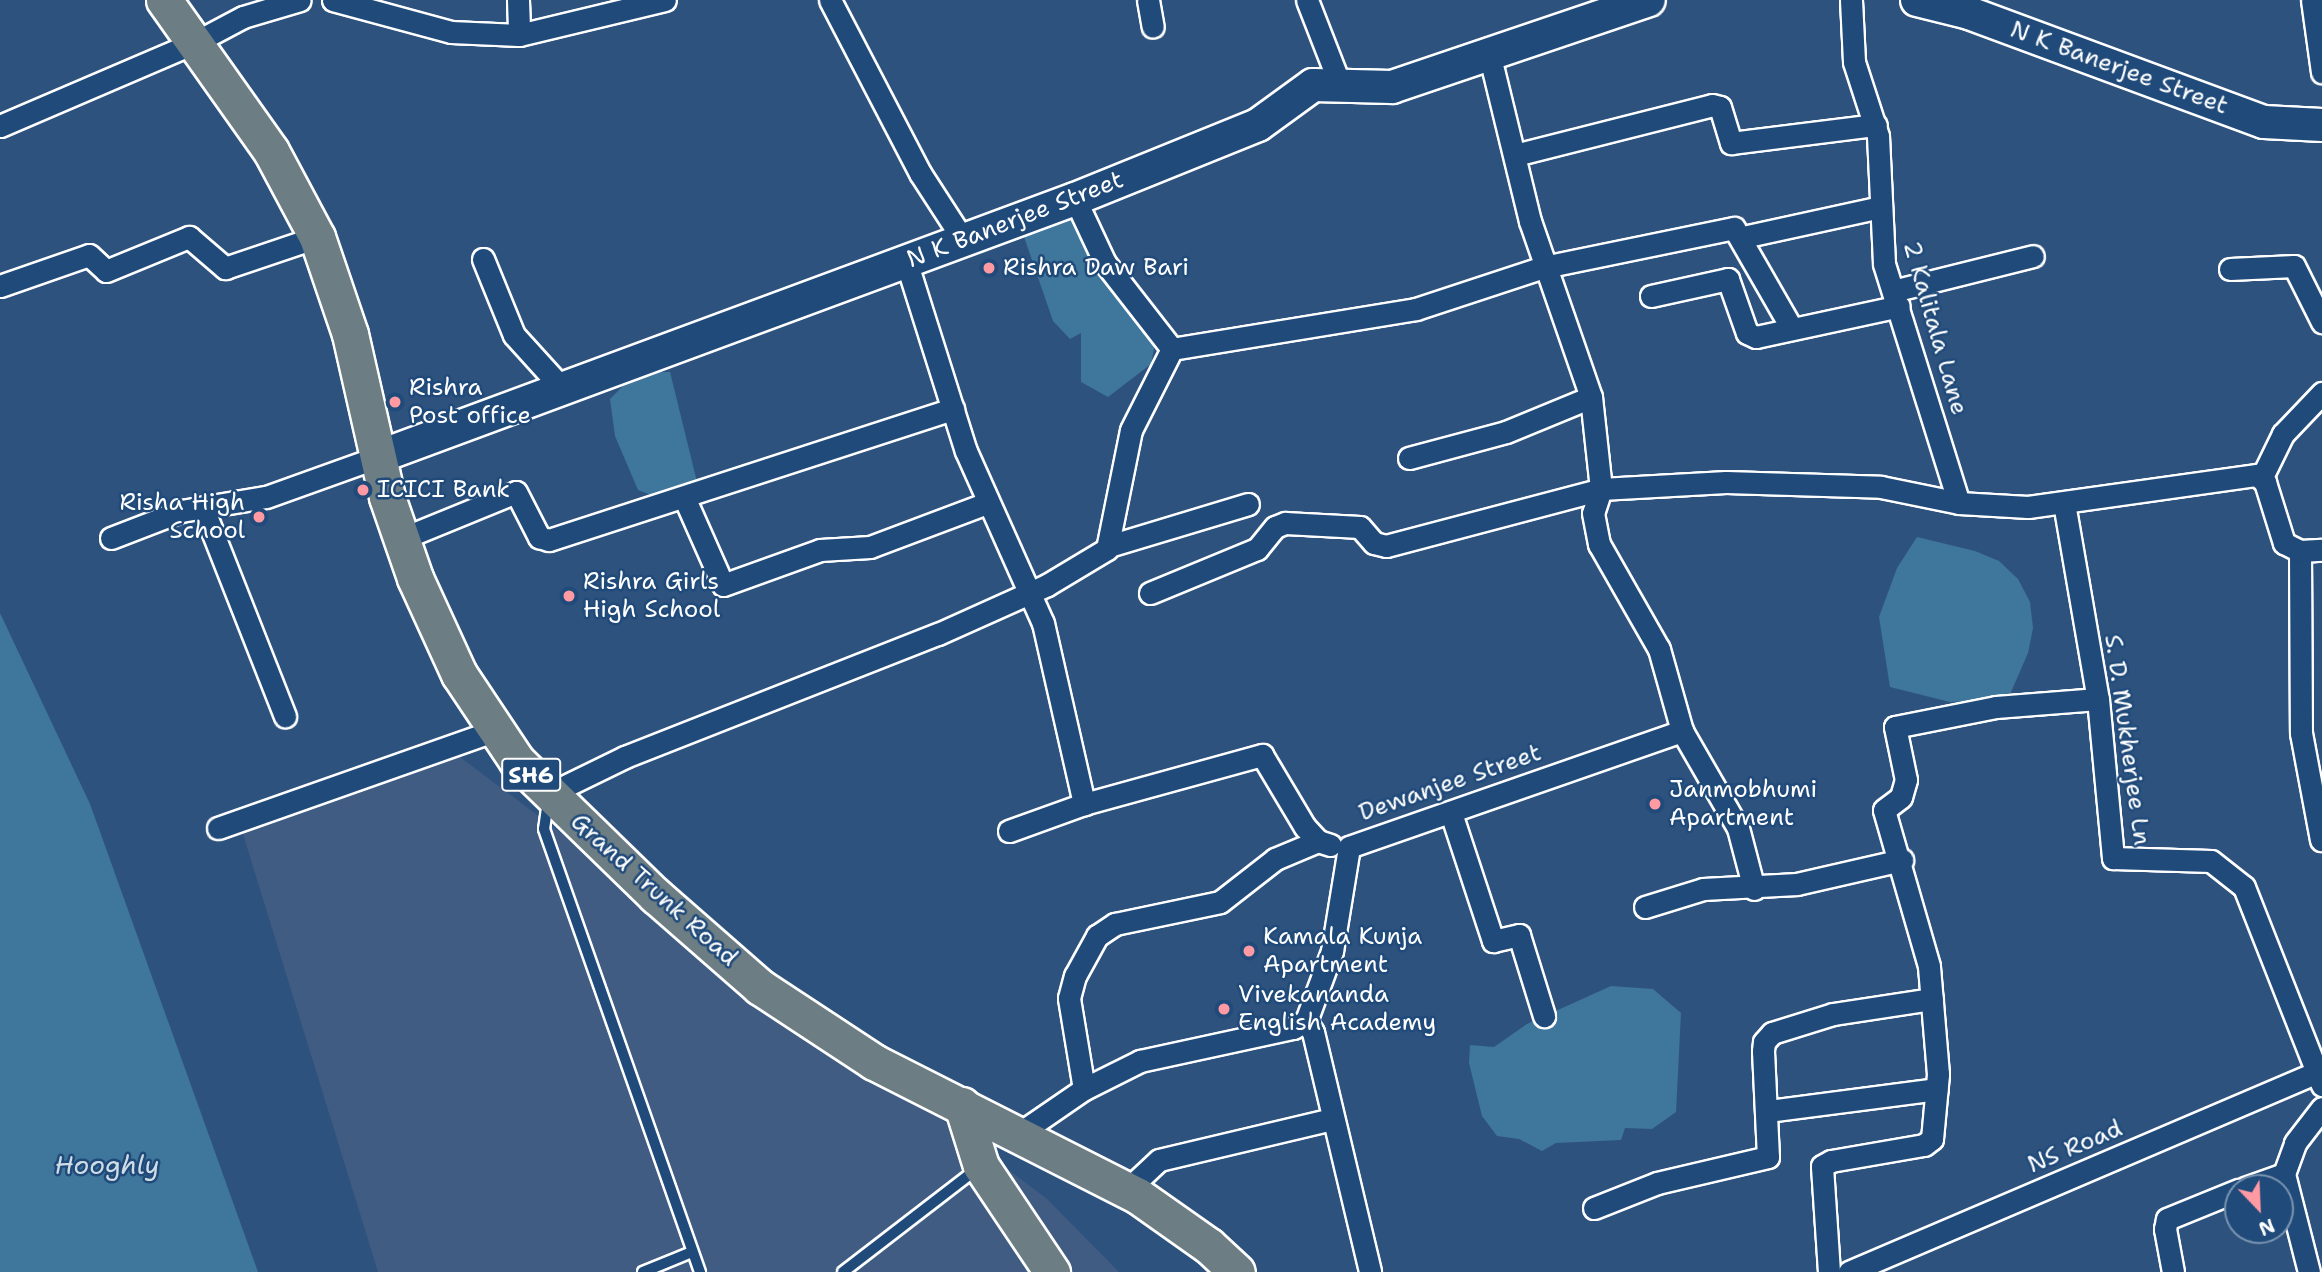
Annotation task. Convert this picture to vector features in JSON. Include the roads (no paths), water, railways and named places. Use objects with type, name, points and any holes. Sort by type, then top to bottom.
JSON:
[{"type":"main road","name":"Grand Trunk Road","points":[[164,0],[271,151],[317,237],[364,384],[378,457],[401,539],[435,629],[494,731],[549,794],[760,987],[874,1062],[1127,1190],[1209,1246],[1237,1272]]},
{"type":"main road","points":[[962,1105],[981,1166],[1052,1272]]},
{"type":"street","points":[[0,126],[194,43],[243,17],[300,0]]},
{"type":"street","points":[[333,0],[451,32],[519,35],[665,0]]},
{"type":"street","points":[[518,0],[519,35]]},
{"type":"street","points":[[830,0],[920,173],[962,238]]},
{"type":"street","points":[[1148,0],[1153,27]]},
{"type":"street","points":[[1307,0],[1339,82]]},
{"type":"street","name":"N K Banerjee Street","points":[[378,457],[962,238],[1075,199],[1258,125],[1313,85],[1339,82],[1392,87],[1490,57],[1649,0]]},
{"type":"street","name":"2 Kalitala Lane","points":[[1851,0],[1854,62],[1876,125],[1884,264],[1959,503]]},
{"type":"street","name":"N K Banerjee Street","points":[[1917,0],[1971,7],[2264,122],[2322,125]]},
{"type":"street","points":[[2312,0],[2322,72]]},
{"type":"street","points":[[1490,57],[1544,267],[1591,397],[1601,489],[1593,513],[1604,557],[1662,657],[1682,731],[1738,828],[1754,889]]},
{"type":"street","points":[[1515,155],[1712,105],[1720,108],[1731,143],[1876,125]]},
{"type":"street","points":[[1075,199],[1093,243],[1116,282],[1172,349]]},
{"type":"street","points":[[1743,237],[1881,207]]},
{"type":"street","points":[[1172,349],[1416,309],[1544,267],[1730,228],[1743,237],[1792,329]]},
{"type":"street","points":[[0,286],[89,255],[106,271],[189,237],[225,268],[317,237]]},
{"type":"street","points":[[1651,296],[1728,279],[1748,335],[1792,329],[2033,256]]},
{"type":"street","points":[[483,259],[514,335],[562,388]]},
{"type":"street","points":[[906,261],[953,409],[987,503],[1043,624],[1084,804]]},
{"type":"street","points":[[2230,269],[2294,266],[2322,322]]},
{"type":"street","points":[[1110,546],[1131,430],[1172,349]]},
{"type":"street","points":[[2322,393],[2283,434],[2262,477],[2278,534],[2284,543],[2300,551],[2322,550]]},
{"type":"street","points":[[1409,458],[1506,432],[1591,397]]},
{"type":"street","points":[[401,539],[513,492],[545,541],[953,409]]},
{"type":"street","points":[[111,538],[181,511],[266,497],[378,457]]},
{"type":"street","points":[[1150,593],[1257,549],[1280,524],[1360,527],[1374,543],[1386,546],[1601,489],[1726,482],[1827,483],[1881,487],[1959,503],[2005,508],[2064,503],[2183,483],[2262,477]]},
{"type":"street","points":[[684,497],[723,585],[820,550],[870,547],[987,503]]},
{"type":"street","name":"S. D. Mukherjee Ln","points":[[2064,503],[2098,699],[2113,858],[2211,860],[2244,887],[2321,1076]]},
{"type":"street","points":[[549,794],[625,757],[853,669],[1028,593],[1110,546],[1248,504]]},
{"type":"street","points":[[203,508],[285,716]]},
{"type":"street","points":[[2300,551],[2301,733],[2321,840]]},
{"type":"street","points":[[1829,1272],[1822,1166],[1831,1161],[1928,1143],[1937,1089],[1929,966],[1902,860],[1884,810],[1901,797],[1906,780],[1896,727],[1996,707],[2098,699]]},
{"type":"street","points":[[218,828],[494,731]]},
{"type":"street","name":"Dewanjee Street","points":[[1306,1021],[1332,951],[1345,850],[1682,731]]},
{"type":"street","points":[[1009,831],[1084,804],[1262,755],[1305,827],[1318,841],[1345,850]]},
{"type":"street","points":[[1451,813],[1493,940],[1519,934],[1545,1016]]},
{"type":"street","points":[[1084,1089],[1069,998],[1074,976],[1097,936],[1115,924],[1220,902],[1275,859],[1318,841]]},
{"type":"street","points":[[1645,907],[1703,889],[1754,889],[1813,882],[1902,860]]},
{"type":"street","points":[[1594,1208],[1657,1182],[1768,1157],[1768,1111],[1763,1051],[1764,1042],[1772,1033],[1807,1020],[1932,999]]},
{"type":"street","points":[[1017,1135],[1084,1089],[1140,1061],[1293,1028],[1306,1021],[1313,1032],[1370,1272]]},
{"type":"street","name":"NS Road","points":[[1849,1272],[2321,1076]]},
{"type":"street","points":[[1768,1111],[1937,1089]]},
{"type":"street","points":[[2284,1174],[2295,1143],[2322,1108]]},
{"type":"street","points":[[1127,1190],[1159,1160],[1334,1119]]},
{"type":"street","points":[[2173,1272],[2165,1229],[2167,1219],[2224,1197]]},
{"type":"street","points":[[2294,1213],[2309,1272]]},
{"type":"lane","points":[[549,794],[544,829],[700,1272]]},
{"type":"lane","points":[[844,1272],[981,1166]]},
{"type":"lane","points":[[643,1272],[692,1252]]},
{"type":"water","points":[[1063,208],[1156,338],[1151,364],[1108,397],[1081,382],[1081,333],[1070,339],[1053,321],[1021,228]]},
{"type":"water","points":[[659,372],[670,372],[698,486],[656,497],[638,490],[615,436],[610,399],[627,382]]},
{"type":"water","points":[[1917,537],[1975,551],[1999,561],[2018,579],[2030,602],[2033,628],[2028,653],[2008,699],[1950,702],[1890,687],[1879,617],[1897,568]]},
{"type":"water","name":"Hooghly","points":[[0,613],[90,804],[258,1272],[0,1272]]},
{"type":"water","points":[[1611,986],[1653,989],[1681,1013],[1676,1112],[1652,1129],[1625,1128],[1621,1140],[1556,1143],[1542,1151],[1519,1139],[1497,1136],[1482,1116],[1469,1063],[1470,1045],[1494,1047],[1527,1024]]},
{"type":"place","name":"Rishra Daw Bari","points":[[989,268]]},
{"type":"place","name":"Rishra Post office","points":[[395,402]]},
{"type":"place","name":"ICICI Bank","points":[[363,490]]},
{"type":"place","name":"Risha High School","points":[[259,517]]},
{"type":"place","name":"Rishra Girls High School","points":[[569,596]]},
{"type":"place","name":"Janmobhumi Apartment","points":[[1655,804]]},
{"type":"place","name":"Kamala Kunja Apartment","points":[[1249,951]]},
{"type":"place","name":"Vivekananda English Academy","points":[[1224,1009]]}]
